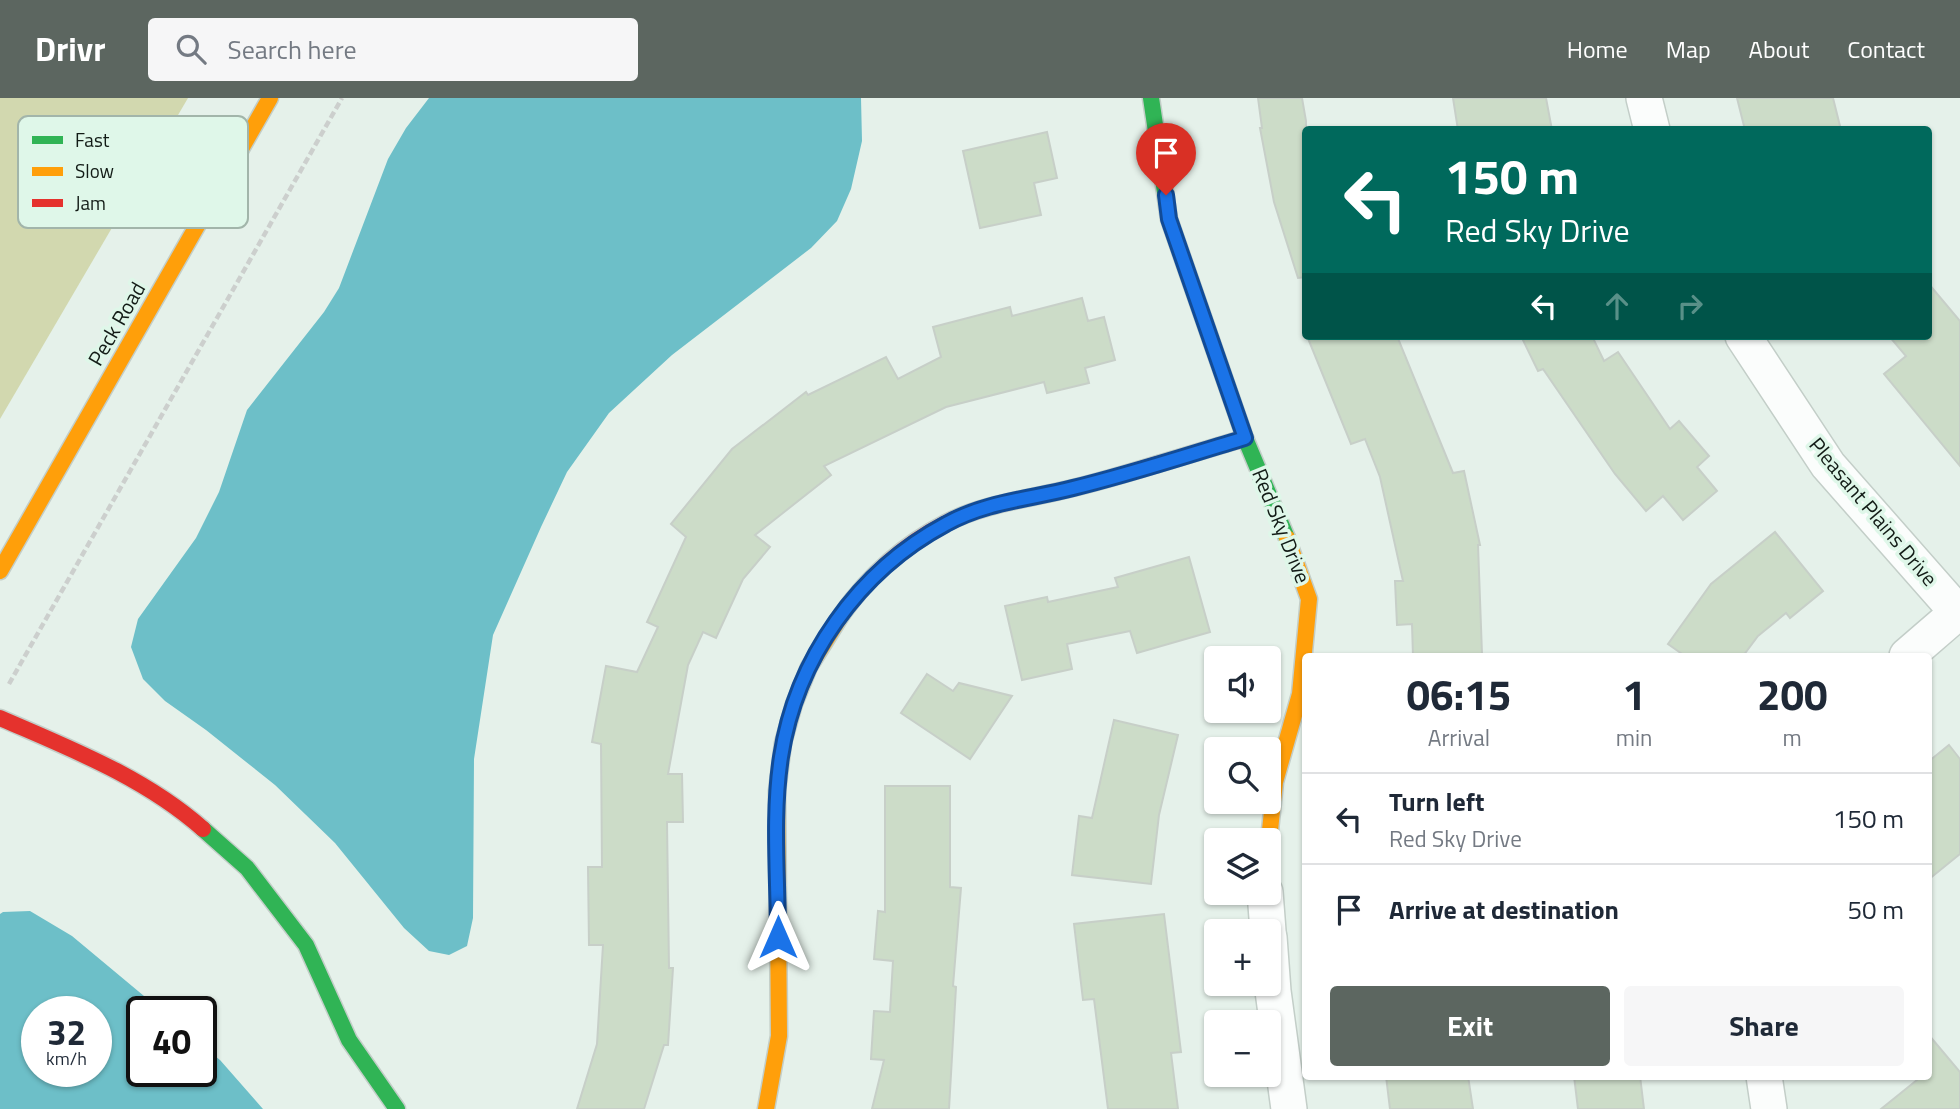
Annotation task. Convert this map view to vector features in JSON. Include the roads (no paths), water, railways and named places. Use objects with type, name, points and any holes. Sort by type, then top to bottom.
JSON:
[{"type":"street","name":"Peck Road","points":[[248,137],[270,98]]},
{"type":"street","name":"Red Sky Drive","points":[[1151,98],[1169,219],[1245,438],[1294,555],[1309,599],[1304,653]]},
{"type":"street","points":[[1644,98],[1651,126]]},
{"type":"street","name":"Peck Road","points":[[0,571],[196,228]]},
{"type":"street","name":"Pleasant Plains Drive","points":[[1746,340],[1828,465],[1959,614]]},
{"type":"street","points":[[766,1109],[779,1038],[777,784],[789,717],[801,683],[830,628],[853,598],[881,570],[946,523],[991,506],[1072,488],[1245,438]]},
{"type":"street","points":[[1911,653],[1959,614]]},
{"type":"street","name":"Red Sky Drive","points":[[1270,828],[1275,782],[1300,694],[1302,673]]},
{"type":"street","points":[[0,718],[118,770],[186,814],[247,868],[306,945],[349,1040],[397,1109]]},
{"type":"street","points":[[1274,996],[1289,1109]]},
{"type":"street","points":[[1765,1080],[1769,1109]]},
{"type":"water","points":[[429,98],[861,98],[862,141],[851,189],[837,221],[811,248],[672,355],[609,413],[567,472],[493,635],[474,759],[473,918],[467,946],[449,955],[429,951],[404,928],[335,843],[275,785],[165,701],[143,679],[131,647],[138,619],[196,538],[219,492],[247,410],[324,312],[339,288],[388,159],[406,128]]},
{"type":"water","points":[[30,911],[72,936],[144,996],[126,996],[126,1087],[217,1087],[217,1058],[263,1109],[0,1109],[0,914]]}]
